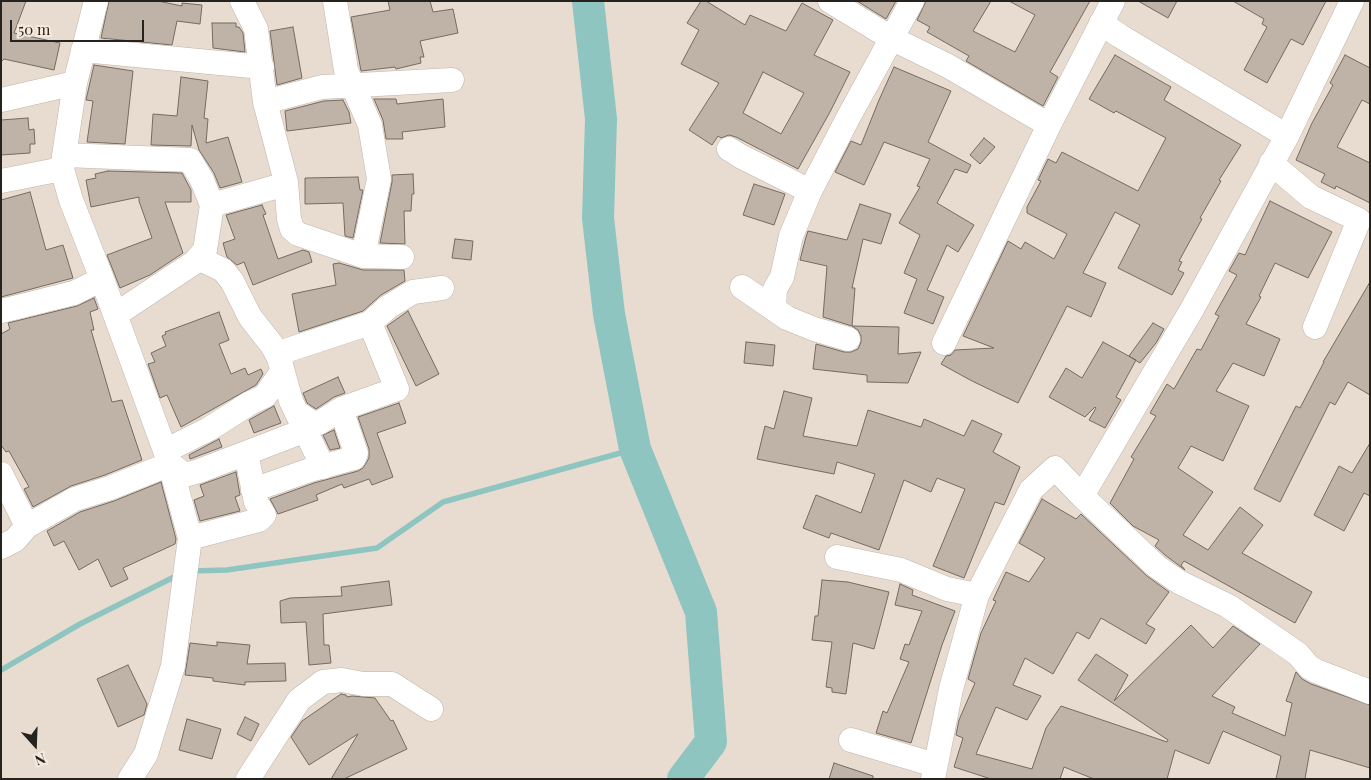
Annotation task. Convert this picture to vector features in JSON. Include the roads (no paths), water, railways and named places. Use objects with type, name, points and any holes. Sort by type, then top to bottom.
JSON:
[{"type":"street","points":[[96,1],[75,83],[63,162],[71,200],[102,279],[167,458],[190,538],[172,666],[146,754],[130,779]]},
{"type":"street","points":[[242,1],[256,29],[265,102],[286,184],[289,219],[292,229],[298,234],[364,256],[402,257]]},
{"type":"street","points":[[335,1],[346,70],[370,125],[379,179],[364,256]]},
{"type":"street","points":[[830,1],[891,38],[948,66],[1049,125]]},
{"type":"street","points":[[774,308],[774,289],[782,277],[791,236],[810,191],[912,1]]},
{"type":"street","points":[[944,343],[1049,125],[1113,1]]},
{"type":"street","points":[[1082,496],[1191,311],[1287,136],[1352,1]]},
{"type":"street","points":[[1101,24],[1287,136]]},
{"type":"street","points":[[82,50],[262,67]]},
{"type":"street","points":[[265,102],[322,87],[452,80]]},
{"type":"street","points":[[1,100],[75,83]]},
{"type":"street","points":[[728,149],[810,191]]},
{"type":"street","points":[[1,181],[63,162],[190,160],[202,180],[212,205],[205,250],[195,262],[115,315]]},
{"type":"street","points":[[1271,163],[1311,197],[1364,224],[1315,327]]},
{"type":"street","points":[[212,205],[286,184]]},
{"type":"street","points":[[198,258],[223,270],[232,281],[250,317],[280,356],[291,401],[324,467]]},
{"type":"street","points":[[1,311],[74,293],[102,279]]},
{"type":"street","points":[[742,287],[787,318],[814,329],[848,339]]},
{"type":"street","points":[[1,547],[15,540],[27,526],[75,499],[110,488],[167,458],[250,403],[265,396],[280,356],[370,323],[388,307],[413,292],[442,288]]},
{"type":"street","points":[[302,422],[316,424],[341,409],[397,389],[370,323]]},
{"type":"street","points":[[253,490],[310,470],[354,458],[356,453],[341,409]]},
{"type":"street","points":[[167,458],[185,475],[245,455],[293,434],[302,422]]},
{"type":"street","points":[[190,538],[258,520],[264,515],[256,502],[245,455]]},
{"type":"street","points":[[851,740],[934,772],[951,689],[977,595],[1031,490],[1055,468],[1156,566],[1179,582],[1228,606],[1298,654],[1316,671],[1370,692]]},
{"type":"street","points":[[1,474],[27,526]]},
{"type":"street","points":[[837,557],[901,570],[947,589],[977,595]]},
{"type":"street","points":[[248,779],[299,700],[323,682],[342,680],[363,684],[392,684],[431,710]]},
{"type":"waterway","points":[[588,1],[601,119],[598,218],[609,314],[635,449],[701,612],[711,742],[683,779]]},
{"type":"waterway","points":[[191,571],[227,570],[377,548],[443,502],[635,449]]},
{"type":"waterway","points":[[1,670],[80,624],[180,574]]}]
